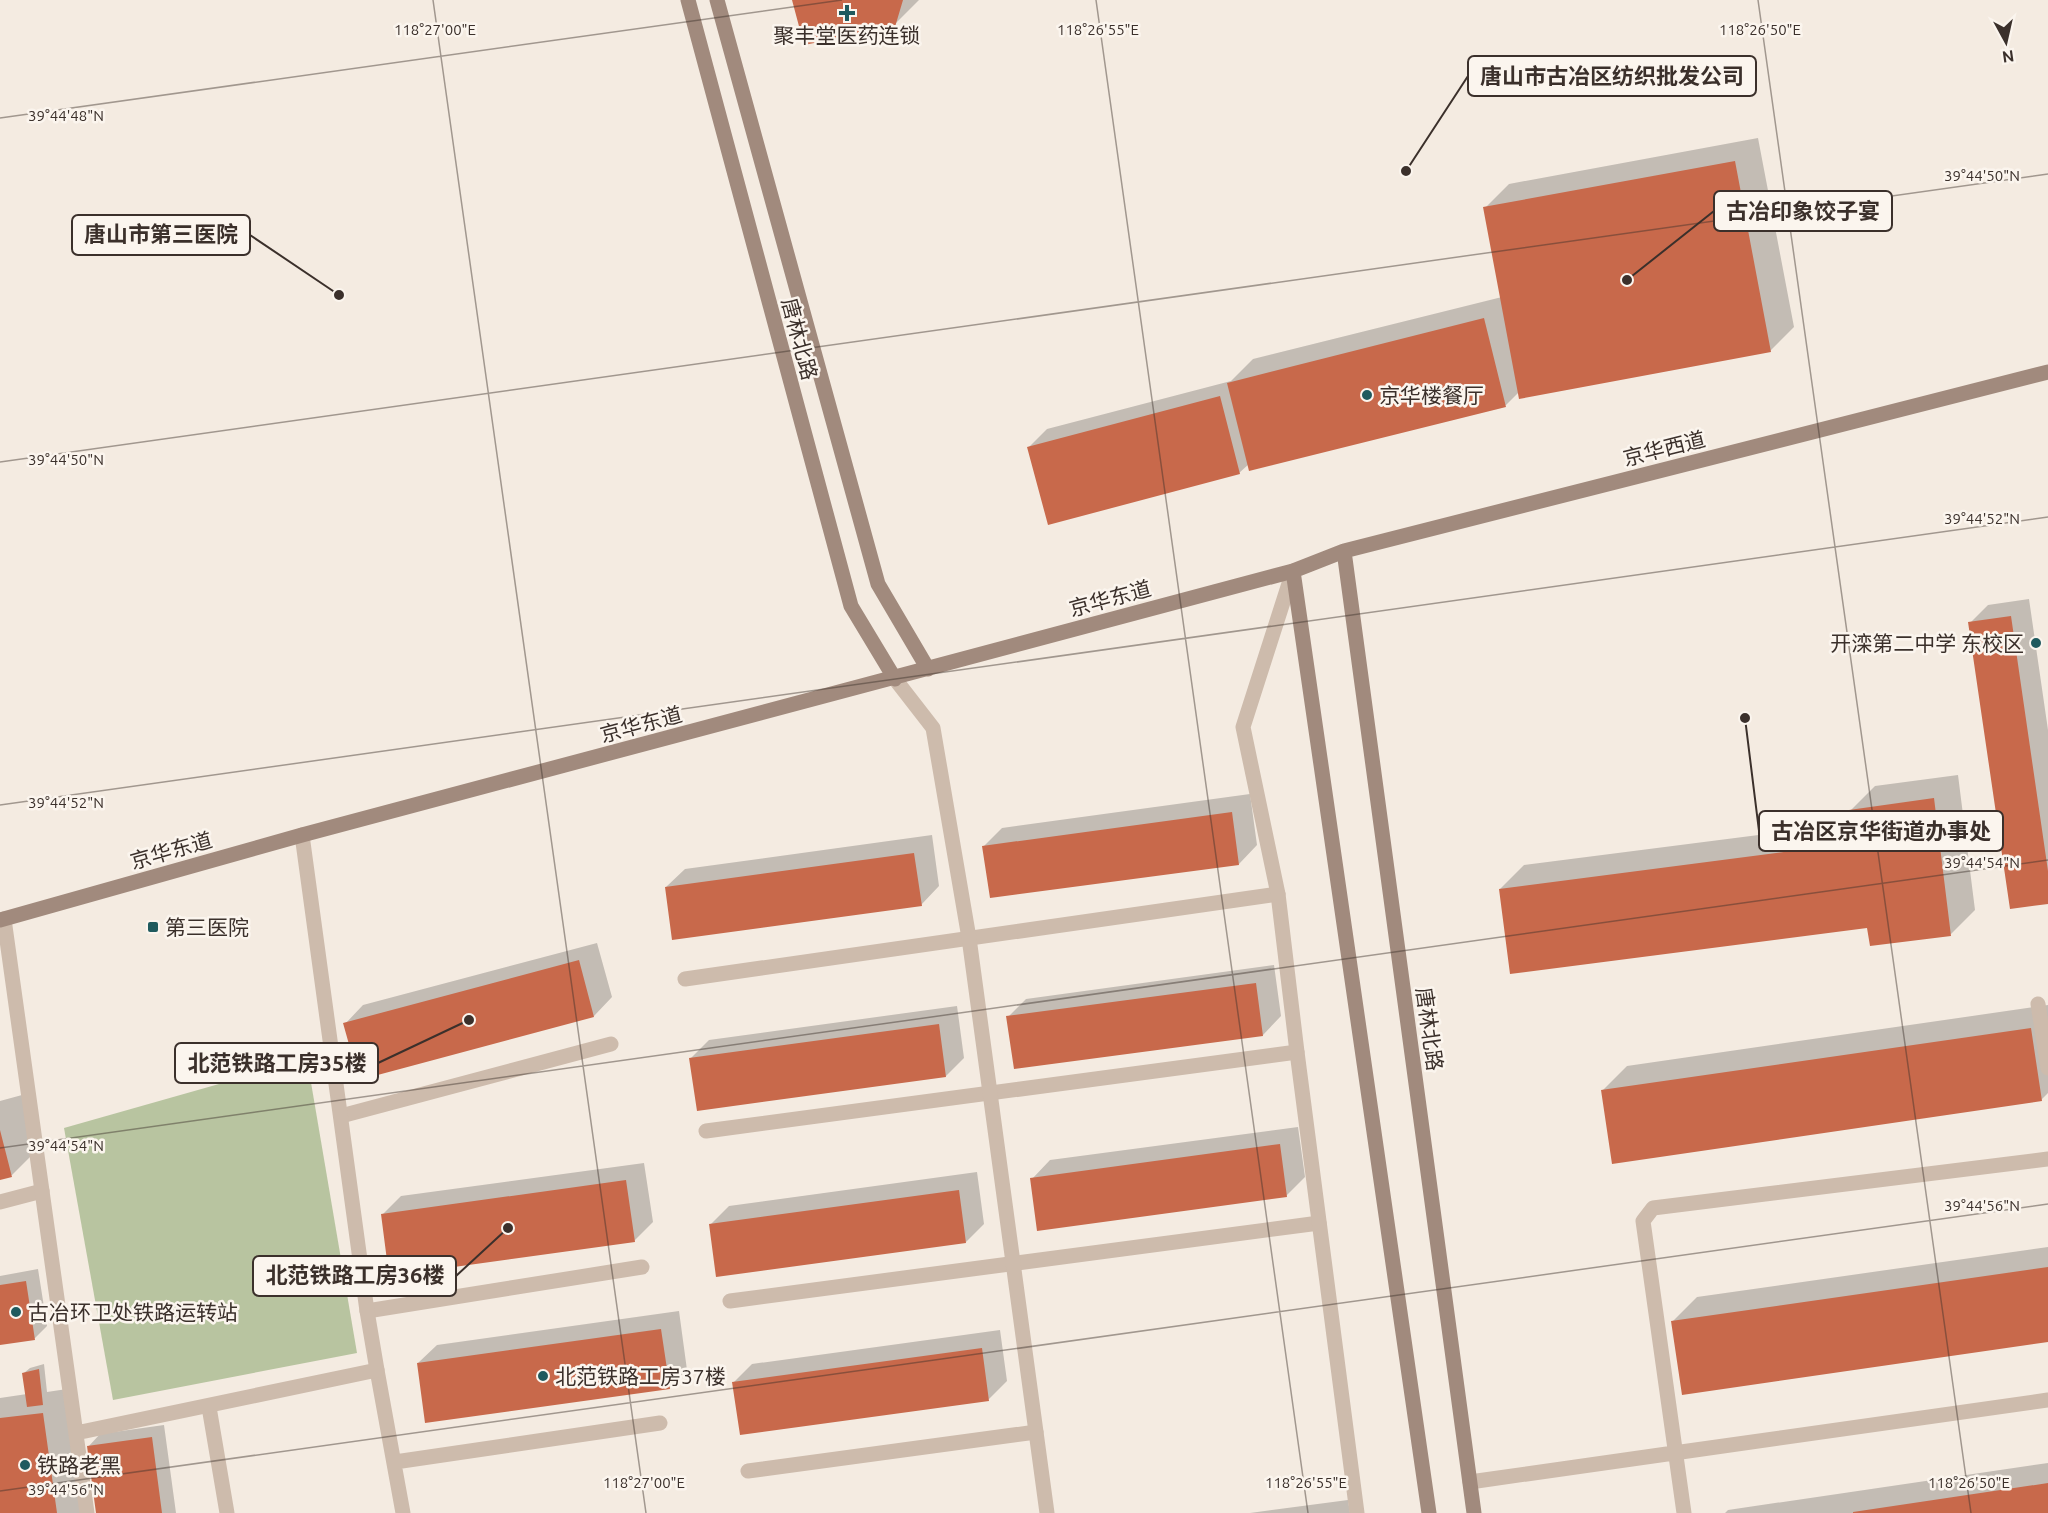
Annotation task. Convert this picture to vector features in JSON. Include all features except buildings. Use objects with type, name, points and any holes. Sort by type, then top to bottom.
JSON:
[{"type":"main road","name":"唐林北路","points":[[688,0],[850,606],[895,679]]},
{"type":"main road","name":"唐林北路","points":[[717,0],[878,584],[928,669]]},
{"type":"main road","name":"京华西道","points":[[1293,571],[1344,551],[2048,372]]},
{"type":"main road","name":"唐林北路","points":[[1344,551],[1474,1513]]},
{"type":"main road","name":"京华东道","points":[[2,919],[302,836],[1293,571]]},
{"type":"main road","points":[[1293,571],[1429,1513]]},
{"type":"street","points":[[1293,571],[1243,727],[1278,894],[1357,1513]]},
{"type":"street","points":[[895,679],[933,728],[969,938],[1047,1513]]},
{"type":"street","points":[[302,836],[367,1311],[403,1513]]},
{"type":"street","points":[[685,980],[1278,894]]},
{"type":"street","points":[[2,919],[87,1513]]},
{"type":"street","points":[[2038,1004],[2048,1068]]},
{"type":"street","points":[[341,1116],[611,1044]]},
{"type":"street","points":[[706,1131],[1297,1052]]},
{"type":"street","points":[[1684,1513],[1643,1221],[1653,1208],[2048,1159]]},
{"type":"street","points":[[0,1202],[42,1191]]},
{"type":"street","points":[[730,1301],[1319,1223]]},
{"type":"street","points":[[367,1311],[642,1267]]},
{"type":"street","points":[[76,1433],[377,1370]]},
{"type":"street","points":[[1470,1482],[2048,1400]]},
{"type":"street","points":[[209,1407],[227,1513]]},
{"type":"street","points":[[395,1462],[660,1423]]},
{"type":"street","points":[[748,1471],[1036,1432]]},
{"type":"green space","points":[[307,1059],[357,1353],[113,1400],[64,1128]]},
{"type":"place","name":"聚丰堂医药连锁","points":[[847,13]]},
{"type":"place","name":"唐山市古冶区纺织批发公司","points":[[1406,171]]},
{"type":"place","name":"古冶印象饺子宴","points":[[1627,280]]},
{"type":"place","name":"唐山市第三医院","points":[[339,295]]},
{"type":"place","name":"京华楼餐厅","points":[[1367,395]]},
{"type":"place","name":"开滦第二中学 东校区","points":[[2036,643]]},
{"type":"place","name":"古冶区京华街道办事处","points":[[1745,718]]},
{"type":"place","name":"第三医院","points":[[153,927]]},
{"type":"place","name":"北范铁路工房35楼","points":[[469,1020]]},
{"type":"place","name":"北范铁路工房36楼","points":[[508,1228]]},
{"type":"place","name":"古冶环卫处铁路运转站","points":[[16,1312]]},
{"type":"place","name":"北范铁路工房37楼","points":[[543,1376]]},
{"type":"place","name":"铁路老黑","points":[[25,1465]]}]
